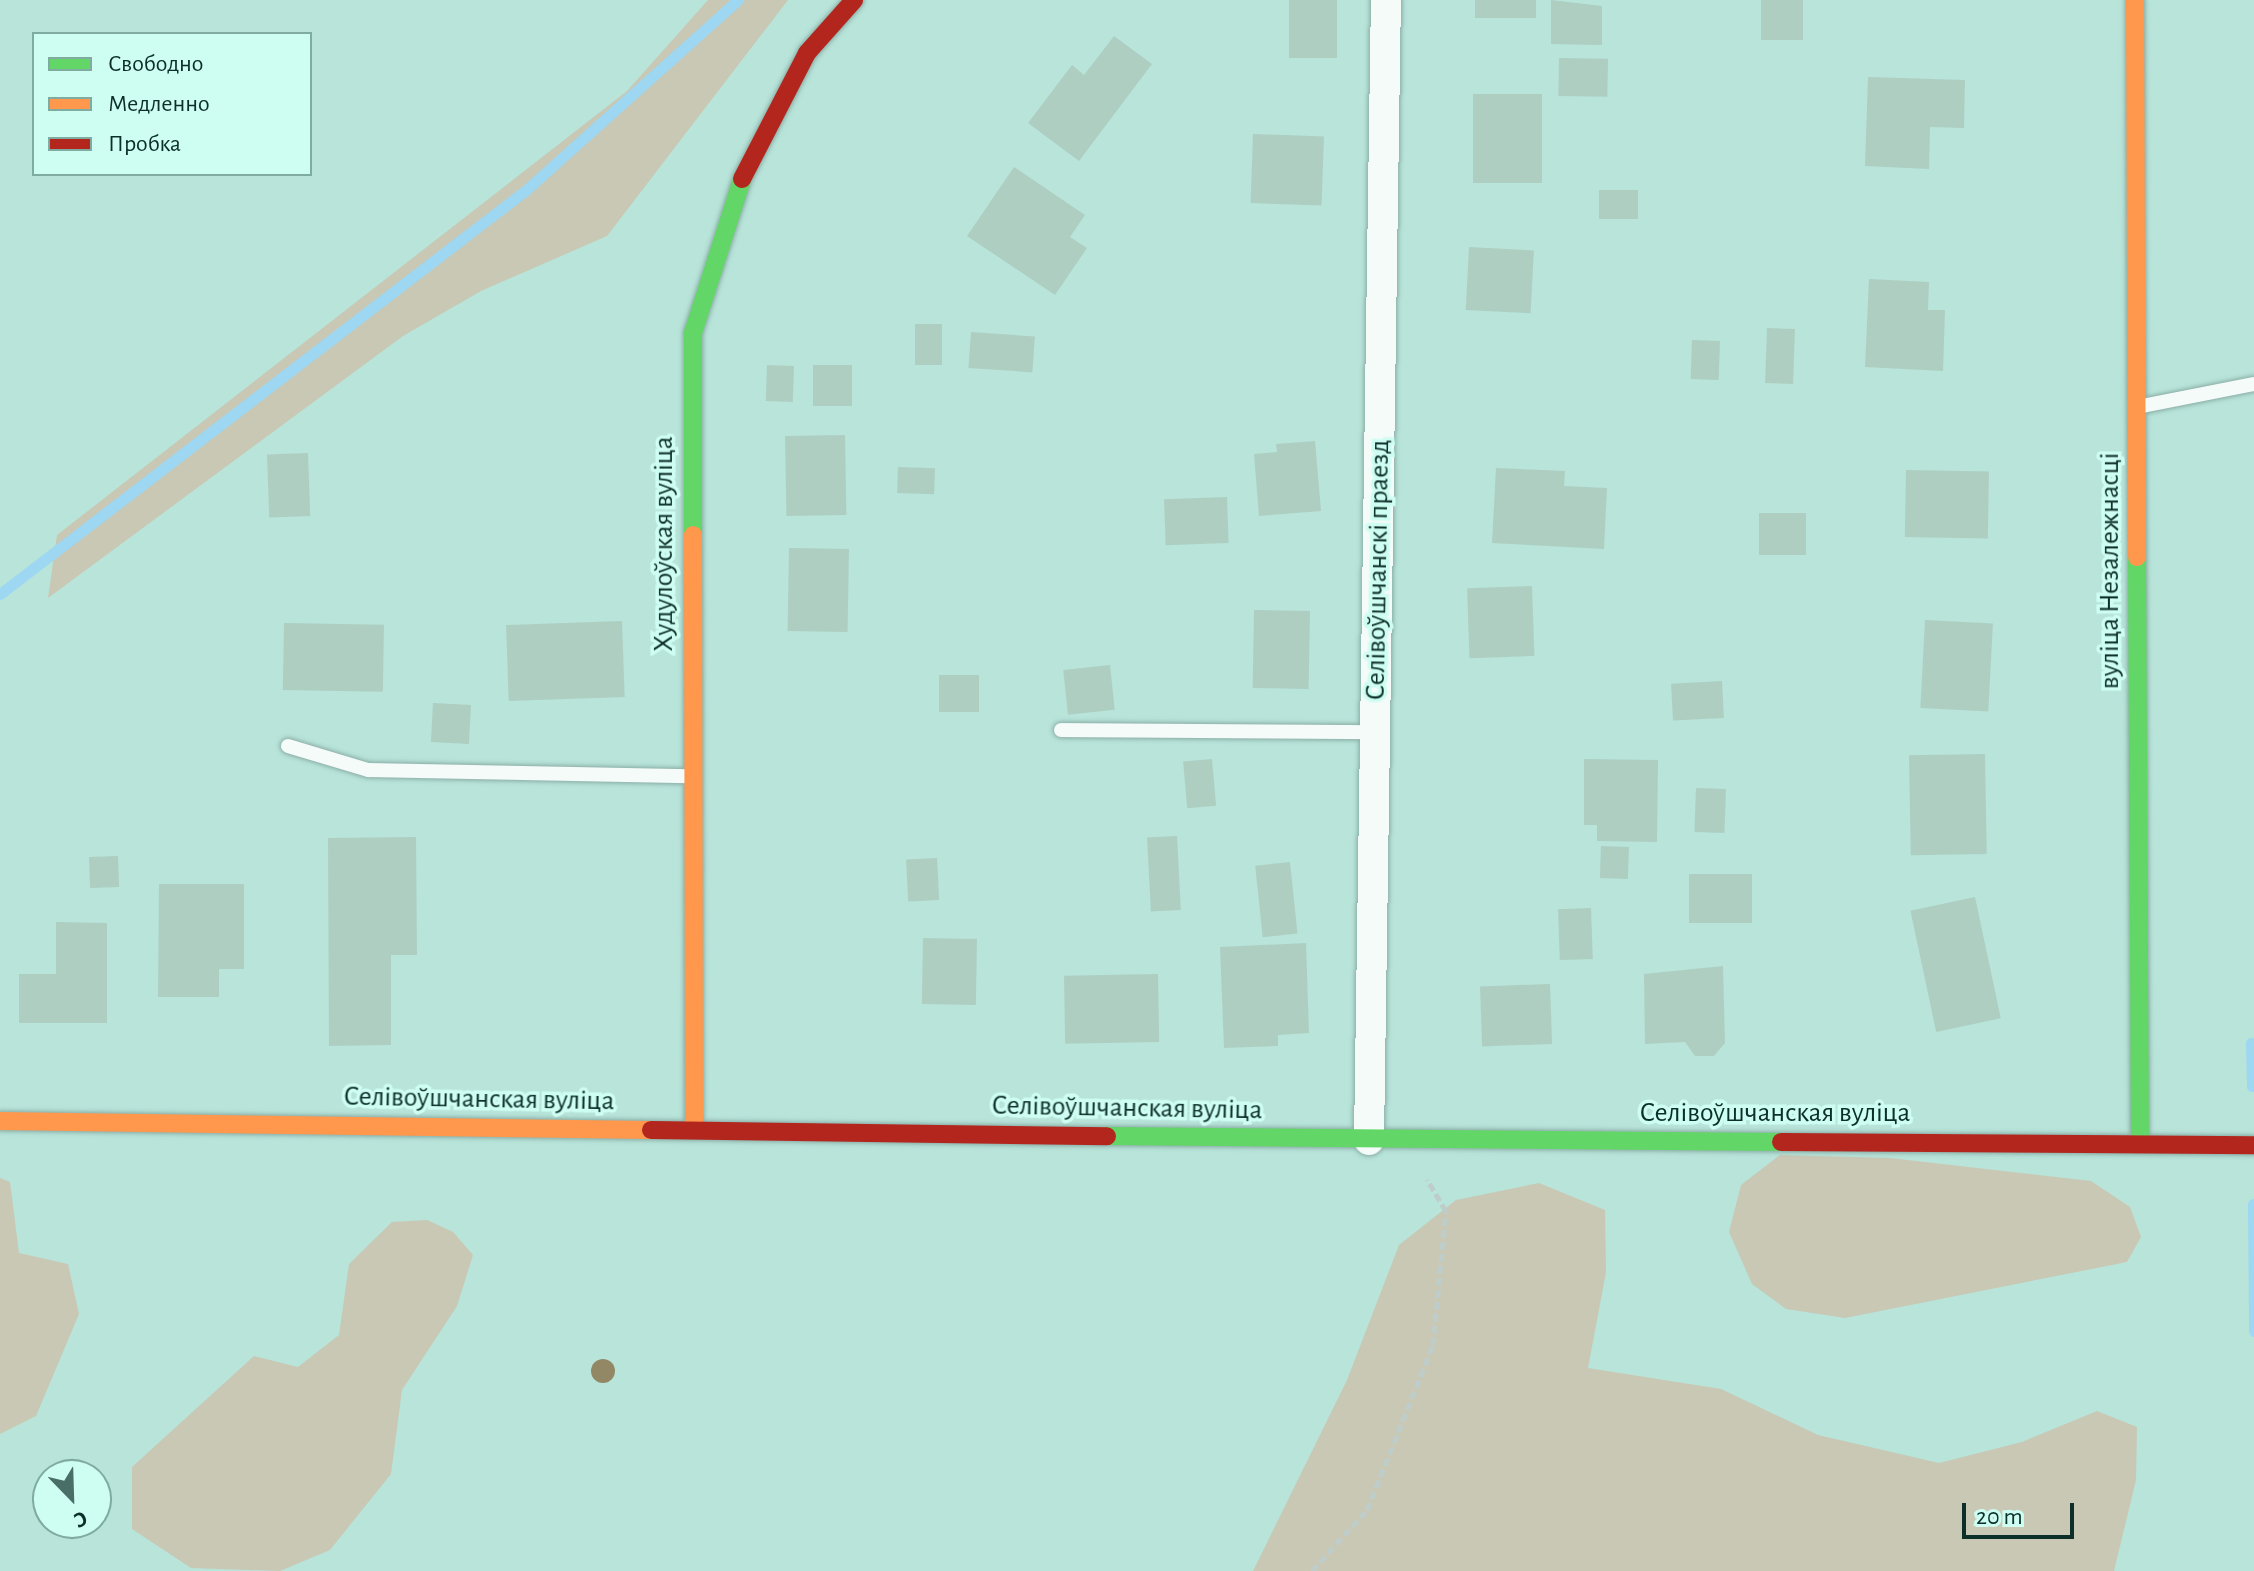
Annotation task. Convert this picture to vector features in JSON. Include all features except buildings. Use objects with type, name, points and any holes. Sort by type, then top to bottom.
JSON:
[{"type":"street","name":"Худулоўская вуліца","points":[[694,1130],[690,776],[693,333],[742,179],[807,53],[854,0]]},
{"type":"street","name":"Селівоўшчанскі праезд","points":[[1369,1140],[1386,0]]},
{"type":"street","name":"вуліца Незалежнасці","points":[[2135,0],[2140,1142]]},
{"type":"street","name":"Селівоўшчанская вуліца","points":[[0,1121],[1369,1140],[2254,1145]]},
{"type":"lane","points":[[2138,407],[2254,384]]},
{"type":"lane","points":[[1061,730],[1375,732]]},
{"type":"lane","points":[[288,746],[368,770],[690,776]]},
{"type":"path","points":[[1312,1571],[1367,1510],[1433,1345],[1446,1211],[1404,1140]]},
{"type":"green space","points":[[708,0],[788,0],[607,236],[481,291],[403,336],[48,598],[57,535],[627,91]]},
{"type":"green space","points":[[1780,1155],[1890,1158],[2091,1181],[2130,1207],[2141,1237],[2127,1262],[1845,1318],[1786,1309],[1752,1284],[1729,1232],[1741,1185]]},
{"type":"green space","points":[[0,1178],[10,1182],[19,1253],[68,1264],[79,1314],[36,1416],[0,1434]]},
{"type":"green space","points":[[1539,1183],[1605,1210],[1606,1272],[1588,1368],[1721,1389],[1818,1435],[1939,1463],[2022,1442],[2097,1411],[2137,1427],[2136,1480],[2114,1571],[1253,1571],[1347,1380],[1399,1245],[1456,1200]]},
{"type":"green space","points":[[427,1220],[453,1232],[473,1255],[457,1306],[402,1390],[391,1474],[330,1550],[280,1571],[191,1568],[132,1529],[132,1467],[254,1356],[298,1367],[339,1335],[349,1264],[392,1222]]},
{"type":"waterway","points":[[0,594],[526,190],[738,0]]},
{"type":"waterway","points":[[2251,1043],[2252,1086]]},
{"type":"waterway","points":[[2253,1204],[2254,1331]]},
{"type":"traffic: fast","points":[[693,535],[693,333],[742,179]]},
{"type":"traffic: fast","points":[[2137,557],[2140,1142]]},
{"type":"traffic: fast","points":[[1107,1136],[1781,1142]]},
{"type":"traffic: slow","points":[[2135,0],[2137,557]]},
{"type":"traffic: slow","points":[[693,535],[694,1130]]},
{"type":"traffic: slow","points":[[0,1121],[651,1130]]},
{"type":"traffic: jam","points":[[742,179],[807,53],[854,0]]},
{"type":"traffic: jam","points":[[651,1130],[1107,1136]]},
{"type":"traffic: jam","points":[[1781,1142],[2254,1145]]}]
